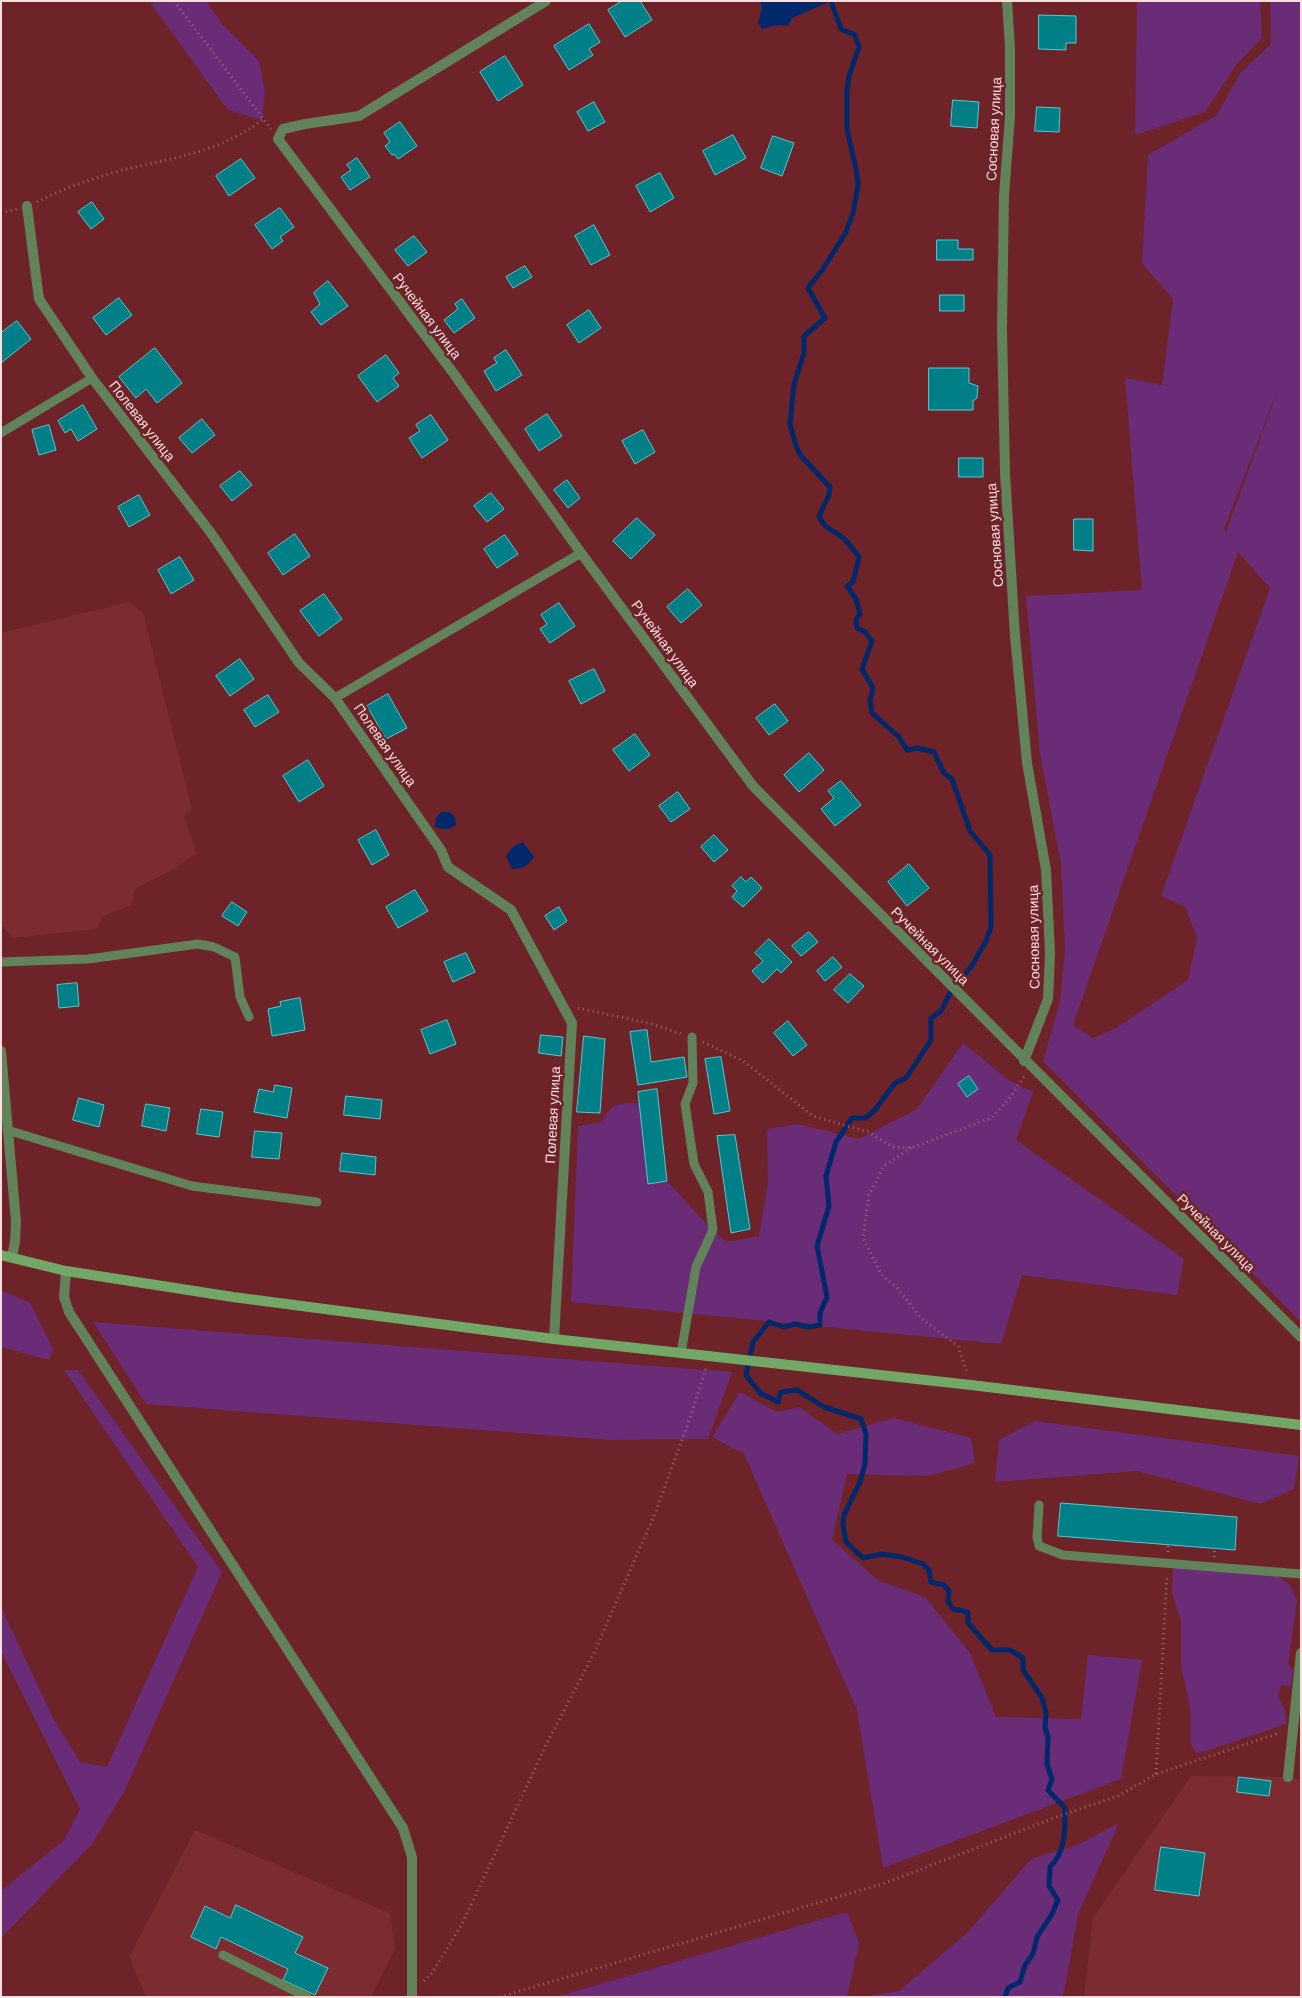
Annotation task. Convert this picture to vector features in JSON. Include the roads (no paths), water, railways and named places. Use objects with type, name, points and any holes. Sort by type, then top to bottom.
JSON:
[{"type":"main road","points":[[1,1255],[66,1271],[233,1297],[554,1339],[971,1385],[1301,1425]]},
{"type":"street","name":"Ручейная улица","points":[[546,1],[359,116],[284,129],[278,139],[449,368],[581,554],[753,786],[1027,1064],[1301,1337]]},
{"type":"street","name":"Сосновая улица","points":[[1007,1],[1010,47],[1010,108],[1004,195],[1002,311],[1004,473],[1015,636],[1027,763],[1046,870],[1050,954],[1048,999],[1027,1064]]},
{"type":"street","name":"Полевая улица","points":[[27,206],[39,299],[92,378],[211,533],[299,663],[335,698],[441,850],[448,868],[511,910],[572,1023],[554,1339]]},
{"type":"street","points":[[1,1051],[16,1222],[12,1258]]},
{"type":"street","points":[[66,1271],[64,1297],[69,1312],[404,1828],[412,1857],[412,1995]]},
{"type":"street","points":[[1288,1777],[1296,1743],[1293,1729],[1301,1653]]},
{"type":"lane","points":[[1,433],[92,378]]},
{"type":"lane","points":[[335,698],[581,554]]},
{"type":"lane","points":[[1,962],[88,960],[198,944],[214,947],[235,957],[240,997],[249,1017]]},
{"type":"lane","points":[[681,1352],[696,1267],[712,1230],[708,1192],[694,1164],[686,1104],[693,1083],[692,1037]]},
{"type":"lane","points":[[7,1130],[192,1186],[317,1202]]},
{"type":"lane","points":[[1039,1505],[1037,1537],[1040,1546],[1063,1556],[1301,1574]]},
{"type":"lane","points":[[223,1955],[307,1997]]},
{"type":"water","points":[[760,1],[831,1],[792,18],[788,26],[778,25],[762,29],[758,23],[762,8]]},
{"type":"water","points":[[441,812],[449,812],[455,817],[456,825],[446,829],[435,827],[436,818]]},
{"type":"water","points":[[523,842],[534,857],[525,866],[512,869],[506,856],[514,846]]},
{"type":"waterway","points":[[831,1],[841,29],[855,35],[859,47],[849,76],[847,89],[847,129],[858,185],[853,213],[846,232],[823,269],[808,288],[825,318],[804,336],[804,353],[794,384],[790,424],[801,456],[830,487],[829,495],[819,516],[821,520],[845,540],[859,557],[853,582],[847,586],[856,599],[860,614],[856,620],[857,628],[865,632],[872,641],[862,669],[873,688],[870,701],[872,713],[899,737],[907,750],[917,748],[934,752],[944,773],[952,779],[970,831],[990,855],[991,927],[986,941],[971,967],[950,993],[941,1011],[931,1018],[931,1040],[906,1078],[895,1083],[874,1111],[865,1118],[852,1118],[836,1142],[826,1176],[829,1206],[817,1246],[827,1297],[820,1313],[820,1325],[809,1327],[795,1324],[784,1327],[769,1322],[753,1342],[746,1375],[760,1393],[778,1402],[781,1392],[797,1390],[824,1407],[861,1419],[866,1434],[865,1464],[860,1482],[844,1515],[843,1525],[846,1542],[863,1558],[881,1554],[902,1557],[923,1564],[929,1570],[931,1582],[944,1585],[949,1591],[948,1601],[953,1609],[968,1612],[968,1623],[992,1650],[1010,1650],[1023,1658],[1023,1670],[1042,1698],[1046,1712],[1045,1728],[1048,1737],[1047,1764],[1052,1779],[1048,1790],[1065,1808],[1062,1847],[1050,1867],[1049,1886],[1058,1900],[1052,1914],[1037,1937],[1033,1954],[1025,1965],[1020,1982],[1008,1988],[1005,1997]]}]
